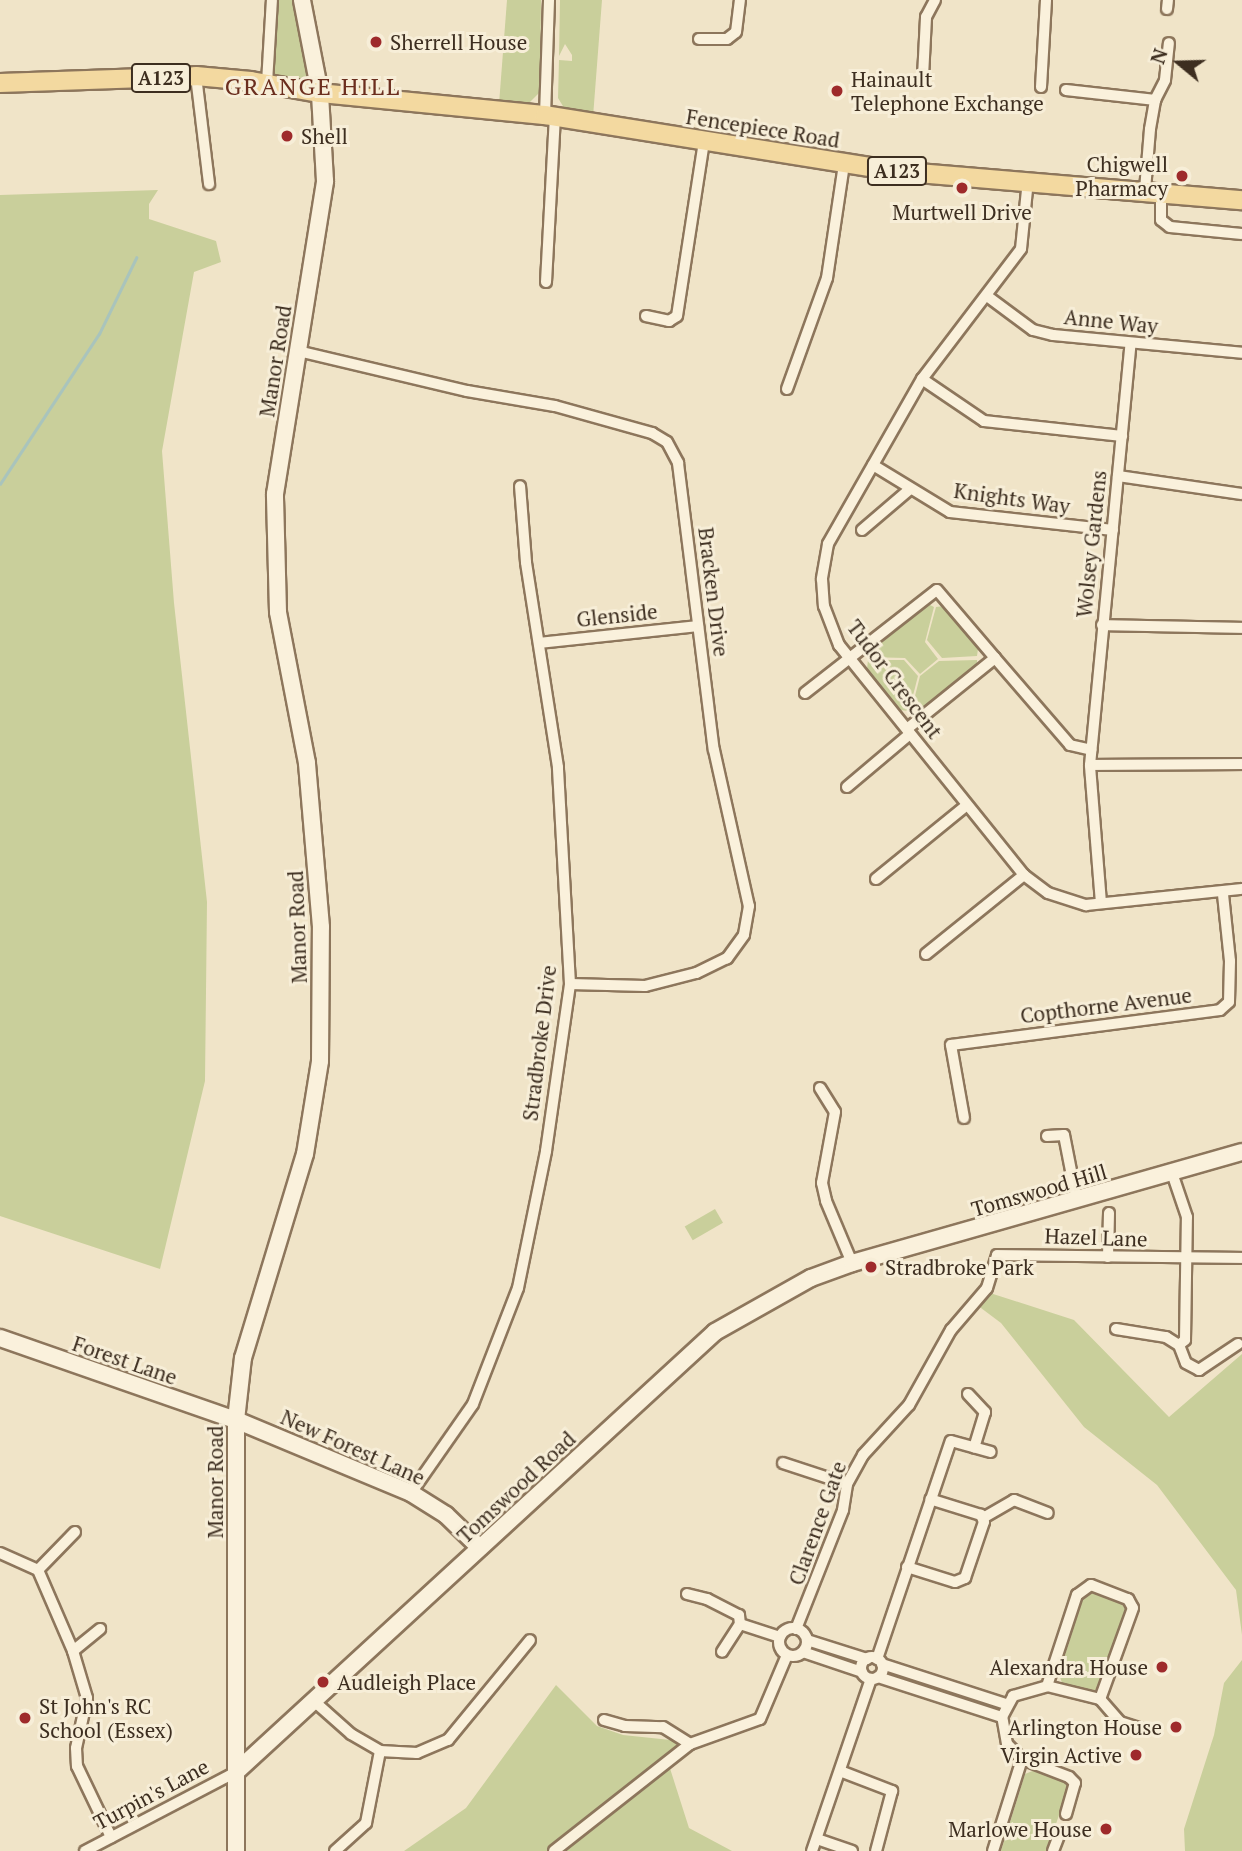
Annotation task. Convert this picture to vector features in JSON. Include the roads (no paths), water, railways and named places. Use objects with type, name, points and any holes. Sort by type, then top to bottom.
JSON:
[{"type":"main road","name":"Manor Road","points":[[236,1851],[236,1420],[243,1358],[305,1154],[320,1061],[321,927],[307,763],[278,611],[275,494],[325,181],[320,93],[302,0]]},
{"type":"main road","name":"A123","points":[[0,83],[196,76],[267,83],[320,93]]},
{"type":"main road","name":"Fencepiece Road","points":[[320,93],[550,116],[844,164],[1242,200]]},
{"type":"main road","name":"Tomswood Hill","points":[[850,1264],[1242,1152]]},
{"type":"main road","name":"Tomswood Road","points":[[236,1772],[715,1332],[811,1278],[850,1264]]},
{"type":"main road","name":"Forest Lane","points":[[0,1338],[236,1420]]},
{"type":"main road","name":"New Forest Lane","points":[[236,1420],[411,1493],[446,1515],[480,1548]]},
{"type":"street","points":[[267,83],[272,0]]},
{"type":"street","points":[[546,282],[550,116],[549,0]]},
{"type":"street","points":[[699,39],[727,39],[736,32],[740,0]]},
{"type":"street","points":[[923,77],[926,17],[935,0]]},
{"type":"street","points":[[1041,87],[1046,0]]},
{"type":"street","points":[[1169,43],[1165,80],[1155,100],[1153,191],[1159,212],[1170,227],[1242,234]]},
{"type":"street","points":[[196,76],[209,184]]},
{"type":"street","points":[[1066,90],[1155,100]]},
{"type":"street","points":[[646,317],[669,321],[677,316],[704,142]]},
{"type":"street","points":[[787,389],[827,278],[844,164]]},
{"type":"street","name":"Tudor Crescent","points":[[1028,180],[1021,249],[922,379],[828,544],[824,562],[824,606],[839,645],[850,659],[1024,875],[1056,898],[1086,905],[1223,894],[1242,889]]},
{"type":"street","name":"Anne Way","points":[[987,296],[1032,330],[1131,343],[1242,353]]},
{"type":"street","name":"Wolsey Gardens","points":[[1101,904],[1090,765],[1131,343]]},
{"type":"street","name":"Bracken Drive","points":[[298,351],[467,391],[555,406],[667,442],[678,463],[714,750],[749,906],[744,935],[727,958],[696,973],[645,986],[570,984]]},
{"type":"street","points":[[922,379],[984,421],[1122,436]]},
{"type":"street","name":"Knights Way","points":[[873,465],[950,512],[1113,530]]},
{"type":"street","points":[[1118,476],[1242,494]]},
{"type":"street","name":"Stradbroke Drive","points":[[411,1493],[473,1404],[518,1288],[546,1151],[570,984],[558,766],[526,562],[520,486]]},
{"type":"street","points":[[862,530],[910,489]]},
{"type":"street","points":[[805,693],[937,590],[1070,745],[1091,750]]},
{"type":"street","points":[[1102,625],[1242,628]]},
{"type":"street","name":"Glenside","points":[[539,642],[698,626]]},
{"type":"street","points":[[847,786],[995,658]]},
{"type":"street","points":[[1090,765],[1242,764]]},
{"type":"street","points":[[876,879],[967,805]]},
{"type":"street","points":[[926,954],[1024,875]]},
{"type":"street","points":[[1223,894],[1230,961],[1229,1002],[1242,1002]]},
{"type":"street","name":"Copthorne Avenue","points":[[964,1118],[951,1045],[1220,1010],[1229,1002]]},
{"type":"street","points":[[820,1088],[835,1112],[822,1183],[826,1201],[850,1264]]},
{"type":"street","points":[[1047,1136],[1064,1135],[1076,1201]]},
{"type":"street","points":[[1172,1173],[1187,1217],[1182,1343],[1186,1363],[1199,1370],[1238,1344]]},
{"type":"street","points":[[1108,1257],[1109,1213]]},
{"type":"street","name":"Hazel Lane","points":[[978,1300],[997,1255],[1242,1258]]},
{"type":"street","name":"Clarence Gate","points":[[796,1629],[843,1510],[847,1484],[863,1455],[909,1405],[951,1330],[978,1300]]},
{"type":"street","points":[[1116,1329],[1166,1337],[1182,1343]]},
{"type":"street","points":[[968,1394],[985,1412],[974,1447]]},
{"type":"street","points":[[812,1851],[951,1441],[991,1452]]},
{"type":"street","points":[[783,1463],[847,1484]]},
{"type":"street","points":[[930,1499],[983,1518]]},
{"type":"street","points":[[907,1567],[956,1582],[965,1578],[983,1518],[1014,1500],[1048,1513]]},
{"type":"street","points":[[38,1570],[75,1532]]},
{"type":"street","points":[[0,1553],[38,1570],[74,1651],[87,1698],[76,1748],[77,1766],[111,1837]]},
{"type":"street","points":[[1047,1685],[1077,1595],[1091,1585],[1128,1599],[1133,1608],[1100,1699]]},
{"type":"street","points":[[687,1594],[729,1607],[739,1615],[740,1624],[722,1652]]},
{"type":"street","points":[[740,1624],[780,1637],[796,1629],[807,1640],[1006,1704]]},
{"type":"street","points":[[74,1651],[100,1629]]},
{"type":"street","points":[[780,1637],[780,1648],[787,1655]]},
{"type":"street","points":[[315,1702],[351,1734],[380,1751],[417,1753],[448,1740],[530,1640]]},
{"type":"street","points":[[803,1652],[807,1640]]},
{"type":"street","points":[[787,1655],[803,1652],[1002,1717]]},
{"type":"street","points":[[554,1851],[690,1744],[760,1719],[787,1655]]},
{"type":"street","points":[[871,1676],[876,1661]]},
{"type":"street","points":[[1066,1814],[1075,1783],[1069,1777],[1023,1759],[1007,1744],[1002,1717],[1006,1704],[1022,1690],[1047,1685],[1100,1699],[1120,1722],[1141,1729]]},
{"type":"street","points":[[604,1720],[625,1726],[663,1727],[690,1744]]},
{"type":"street","points":[[335,1851],[366,1823],[380,1751]]},
{"type":"street","points":[[993,1851],[1023,1759]]},
{"type":"street","points":[[840,1771],[892,1791],[876,1851]]},
{"type":"street","name":"Turpin's Lane","points":[[85,1851],[236,1772]]},
{"type":"street","points":[[1053,1851],[1059,1835]]},
{"type":"street","points":[[817,1839],[852,1851]]},
{"type":"waterway","points":[[0,484],[99,334],[136,258]]},
{"type":"place","name":"Sherrell House","points":[[376,42]]},
{"type":"place","name":"Hainault Telephone Exchange","points":[[837,91]]},
{"type":"place","name":"Shell","points":[[287,136]]},
{"type":"place","name":"Chigwell Pharmacy","points":[[1182,176]]},
{"type":"place","name":"Murtwell Drive","points":[[962,188]]},
{"type":"place","name":"Stradbroke Park","points":[[871,1267]]},
{"type":"place","name":"Alexandra House","points":[[1162,1667]]},
{"type":"place","name":"Audleigh Place","points":[[323,1682]]},
{"type":"place","name":"St John's RC School (Essex)","points":[[25,1718]]},
{"type":"place","name":"Arlington House","points":[[1176,1727]]},
{"type":"place","name":"Virgin Active","points":[[1136,1755]]},
{"type":"place","name":"Marlowe House","points":[[1106,1829]]},
{"type":"district","name":"GRANGE HILL","points":[[313,87]]}]
